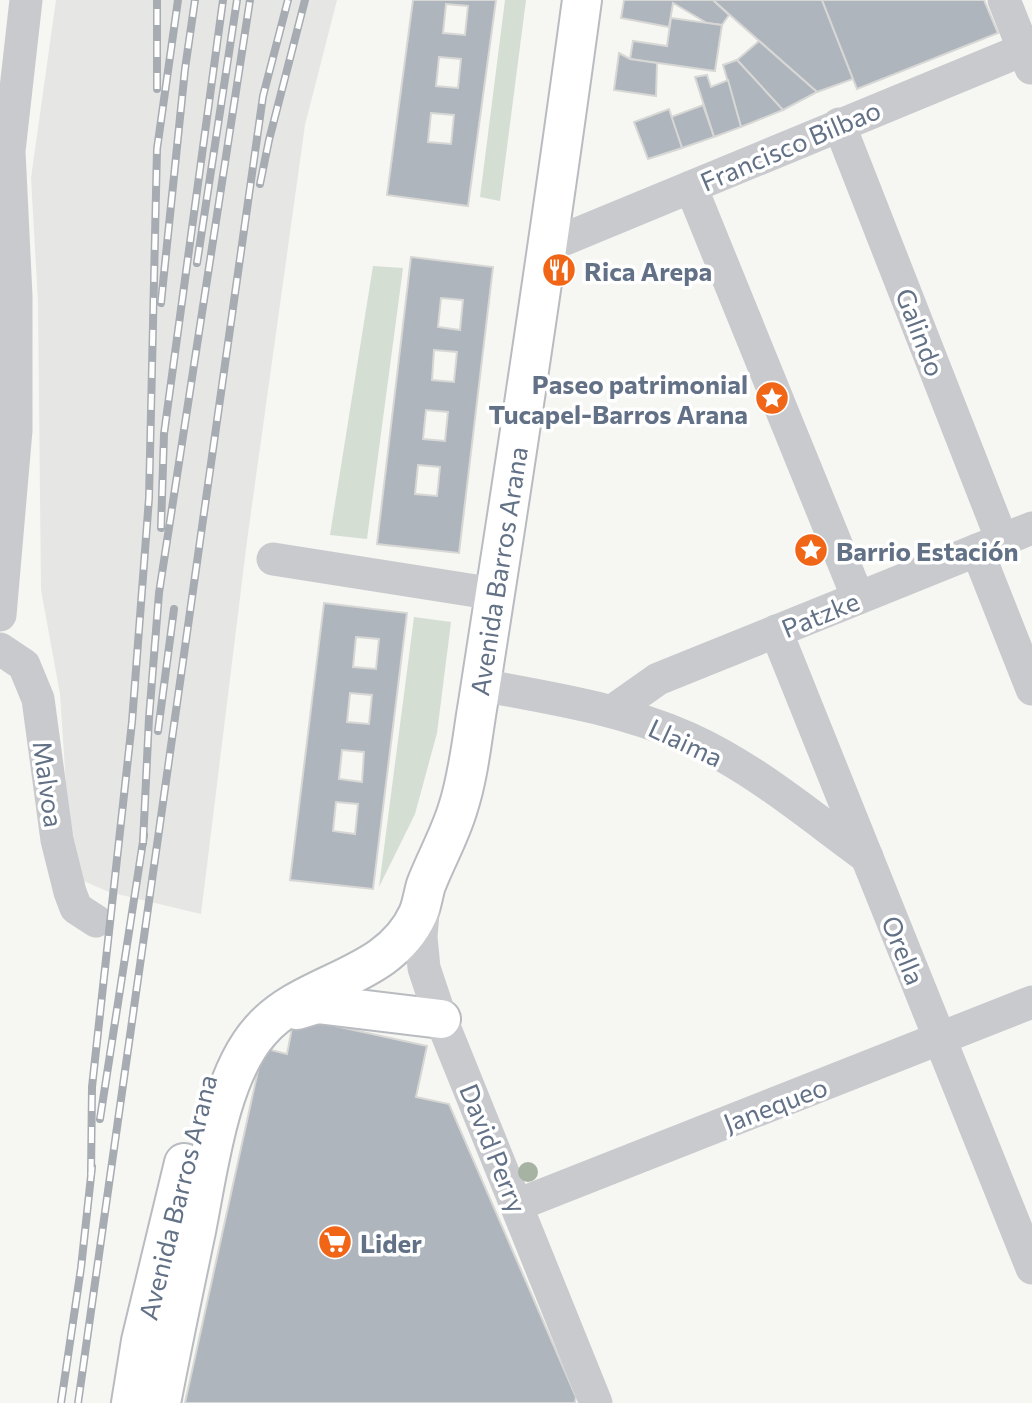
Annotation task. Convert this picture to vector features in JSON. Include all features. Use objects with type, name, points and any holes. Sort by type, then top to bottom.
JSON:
[{"type":"main road","name":"Avenida Barros Arana","points":[[161,1403],[214,1137],[239,1062],[249,1045],[274,1016],[296,1000],[329,987],[371,964],[391,949],[409,930],[417,916],[426,886],[458,807],[466,777],[495,594],[582,0]]},
{"type":"main road","name":"Avenida Barros Arana","points":[[131,1403],[141,1341],[201,1090],[221,1044],[243,1014],[272,987],[354,947],[426,886]]},
{"type":"main road","points":[[274,1016],[317,1004],[441,1019]]},
{"type":"street","points":[[0,615],[16,430],[16,296],[9,151],[26,0]]},
{"type":"street","points":[[1004,0],[1029,55]]},
{"type":"street","name":"Francisco Bilbao","points":[[548,246],[839,124],[1029,55]]},
{"type":"street","name":"Galindo","points":[[839,124],[1004,539],[1032,689]]},
{"type":"street","points":[[691,187],[858,598]]},
{"type":"street","name":"Patzke","points":[[614,710],[657,679],[1004,539]]},
{"type":"street","points":[[273,559],[495,594]]},
{"type":"street","name":"Orella","points":[[776,631],[1032,1268]]},
{"type":"street","name":"Malvoa","points":[[0,649],[24,665],[38,699],[60,853],[76,908],[96,921]]},
{"type":"street","name":"Llaima","points":[[481,685],[614,710],[689,738],[754,775],[867,857]]},
{"type":"street","name":"David Perry","points":[[426,886],[421,937],[424,968],[441,1019],[596,1403]]},
{"type":"street","name":"Janequeo","points":[[517,1205],[1032,1002]]},
{"type":"shaded area","points":[[56,0],[337,0],[305,125],[247,541],[201,914],[109,892],[72,876],[60,694],[41,590],[38,302],[31,178]]},
{"type":"shaded area","points":[[505,0],[526,0],[500,201],[480,197]]},
{"type":"shaded area","points":[[373,266],[403,268],[367,539],[330,535]]},
{"type":"shaded area","points":[[414,617],[451,622],[437,733],[415,814],[379,887]]},
{"type":"building","points":[[413,0],[496,0],[468,206],[387,195]],"holes":[[[446,4],[468,6],[465,35],[443,33]],[[439,57],[461,59],[458,88],[436,86]],[[431,113],[454,115],[451,144],[428,142]]]},
{"type":"building","points":[[624,0],[713,0],[729,15],[722,25],[707,23],[673,3],[669,27],[621,18]]},
{"type":"building","points":[[713,0],[822,0],[853,79],[817,92]]},
{"type":"building","points":[[822,0],[984,0],[998,33],[857,89]]},
{"type":"building","points":[[671,18],[722,25],[715,71],[630,59],[633,41],[667,46]]},
{"type":"building","points":[[759,41],[817,92],[783,110],[737,60]]},
{"type":"building","points":[[619,53],[630,59],[657,63],[656,96],[614,90]]},
{"type":"building","points":[[737,60],[783,110],[741,127],[723,65]]},
{"type":"building","points":[[707,75],[711,87],[728,80],[741,127],[714,137],[695,77]]},
{"type":"building","points":[[703,105],[714,137],[682,148],[671,117]]},
{"type":"building","points":[[669,109],[682,148],[648,159],[634,122]]},
{"type":"building","points":[[411,257],[493,267],[459,553],[377,544]],"holes":[[[441,298],[463,300],[460,330],[438,327]],[[434,350],[457,352],[454,382],[432,380]],[[426,410],[448,412],[445,441],[423,439]],[[418,465],[440,467],[437,496],[415,494]]]},
{"type":"building","points":[[324,603],[407,613],[373,889],[290,880]],"holes":[[[356,637],[379,639],[376,669],[353,667]],[[350,693],[372,695],[369,724],[347,722]],[[342,750],[364,752],[362,782],[339,779]],[[336,802],[358,804],[355,834],[333,831]]]},
{"type":"building","points":[[294,1017],[427,1046],[416,1097],[449,1104],[576,1397],[575,1403],[185,1403],[263,1048],[287,1054]]},
{"type":"railway","points":[[157,0],[157,89]]},
{"type":"railway","points":[[91,1175],[92,1087],[132,722],[149,498],[157,149],[178,0]]},
{"type":"railway","points":[[161,303],[185,69],[195,0]]},
{"type":"railway","points":[[161,528],[164,434],[223,0]]},
{"type":"railway","points":[[197,263],[237,0]]},
{"type":"railway","points":[[143,843],[159,593],[250,0]]},
{"type":"railway","points":[[78,1403],[263,96],[288,0]]},
{"type":"railway","points":[[260,184],[305,0]]},
{"type":"railway","points":[[158,731],[174,609]]},
{"type":"railway","points":[[100,1119],[144,835]]},
{"type":"railway","points":[[61,1403],[81,1268],[92,1167]]},
{"type":"place","name":"Rica Arepa","points":[[559,270]]},
{"type":"place","name":"Paseo patrimonial Tucapel-Barros Arana","points":[[772,398]]},
{"type":"place","name":"Barrio Estación","points":[[811,550]]},
{"type":"place","name":"Lider","points":[[335,1242]]}]
